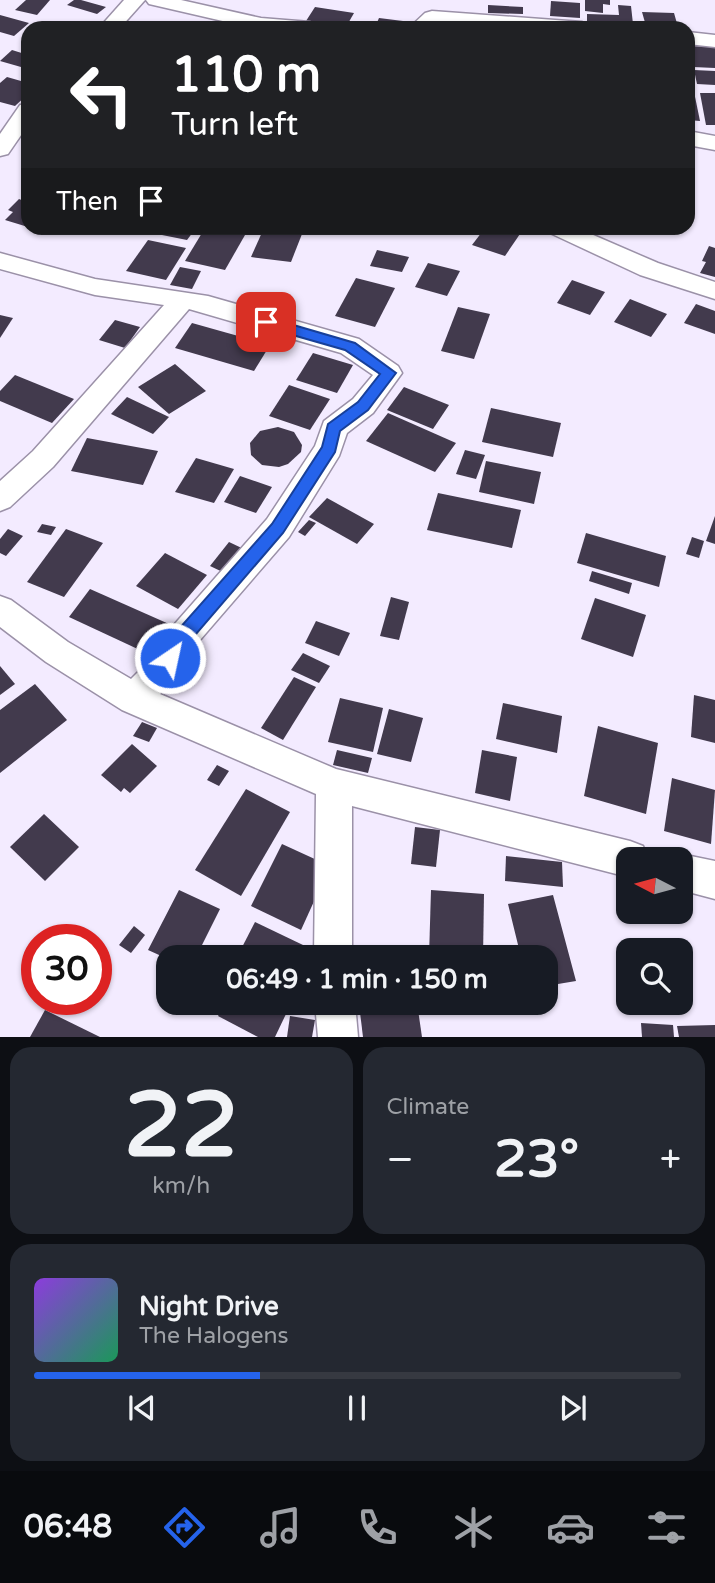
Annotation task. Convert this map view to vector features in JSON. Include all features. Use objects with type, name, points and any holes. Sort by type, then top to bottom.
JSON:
[{"type":"street","points":[[116,21],[135,0]]},
{"type":"street","points":[[156,0],[248,21]]},
{"type":"street","points":[[541,4],[543,21]]},
{"type":"street","points":[[427,21],[432,17],[495,21]]},
{"type":"street","points":[[695,39],[715,41]]},
{"type":"street","points":[[0,149],[16,116]]},
{"type":"street","points":[[695,139],[715,143]]},
{"type":"street","points":[[574,235],[649,269],[715,290]]},
{"type":"street","points":[[0,261],[95,287],[199,302],[350,346],[389,373],[363,406],[334,428],[329,448],[278,528],[183,637],[160,673],[134,699]]},
{"type":"street","points":[[0,499],[43,459],[182,300]]},
{"type":"street","points":[[0,609],[57,652],[134,699],[334,785],[616,856]]},
{"type":"street","points":[[333,945],[334,785]]},
{"type":"street","points":[[693,875],[715,880]]},
{"type":"street","points":[[336,1015],[338,1037]]},
{"type":"building","points":[[26,0],[50,0],[37,15],[15,10]]},
{"type":"building","points":[[74,0],[106,7],[97,14],[67,5]]},
{"type":"building","points":[[585,0],[610,0],[610,5],[603,4],[603,13],[585,11]]},
{"type":"building","points":[[551,1],[580,3],[580,18],[550,16]]},
{"type":"building","points":[[488,5],[523,7],[523,14],[488,13]]},
{"type":"building","points":[[618,5],[631,6],[633,21],[587,21],[587,14],[619,15]]},
{"type":"building","points":[[315,7],[354,13],[349,21],[306,21]]},
{"type":"building","points":[[642,12],[674,13],[676,21],[645,21]]},
{"type":"building","points":[[0,15],[22,21],[21,30],[14,36],[0,32]]},
{"type":"building","points":[[379,18],[403,21],[378,21]]},
{"type":"building","points":[[695,46],[715,47],[715,68],[695,67]]},
{"type":"building","points":[[12,50],[21,53],[21,67],[0,61]]},
{"type":"building","points":[[695,70],[715,71],[715,85],[697,84]]},
{"type":"building","points":[[7,77],[21,81],[21,100],[15,106],[0,102],[0,83]]},
{"type":"building","points":[[700,93],[715,93],[715,125],[706,125]]},
{"type":"building","points":[[695,97],[700,121],[695,121]]},
{"type":"building","points":[[19,199],[21,225],[5,220],[13,212],[8,210]]},
{"type":"building","points":[[162,235],[191,235],[187,240]]},
{"type":"building","points":[[201,235],[245,235],[225,270],[185,261]]},
{"type":"building","points":[[261,235],[302,235],[291,262],[251,257]]},
{"type":"building","points":[[480,235],[519,235],[505,256],[472,245]]},
{"type":"building","points":[[148,240],[186,248],[166,280],[126,271]]},
{"type":"building","points":[[709,246],[715,248],[715,277],[700,273],[706,262],[702,261]]},
{"type":"building","points":[[377,250],[409,257],[402,272],[370,266]]},
{"type":"building","points":[[428,263],[460,271],[447,296],[415,287]]},
{"type":"building","points":[[180,267],[201,271],[192,289],[170,285]]},
{"type":"building","points":[[356,278],[395,288],[375,327],[335,316]]},
{"type":"building","points":[[572,280],[605,292],[590,315],[557,303]]},
{"type":"building","points":[[261,299],[272,301],[268,313],[257,311]]},
{"type":"building","points":[[630,299],[667,314],[651,337],[614,322]]},
{"type":"building","points":[[696,304],[715,311],[715,334],[684,323]]},
{"type":"building","points":[[458,307],[490,314],[474,359],[441,351]]},
{"type":"building","points":[[0,315],[13,318],[0,338]]},
{"type":"building","points":[[115,320],[140,327],[125,348],[99,340]]},
{"type":"building","points":[[192,323],[270,345],[254,371],[175,348]]},
{"type":"building","points":[[313,353],[353,365],[337,393],[296,380]]},
{"type":"building","points":[[175,364],[206,391],[169,414],[138,387]]},
{"type":"building","points":[[15,375],[74,399],[52,423],[0,401],[0,391]]},
{"type":"building","points":[[289,385],[330,399],[310,430],[269,416]]},
{"type":"building","points":[[404,387],[449,405],[433,429],[387,410]]},
{"type":"building","points":[[127,397],[169,417],[153,434],[111,414]]},
{"type":"building","points":[[491,408],[561,423],[553,457],[482,442]]},
{"type":"building","points":[[388,413],[456,443],[435,472],[366,441]]},
{"type":"building","points":[[278,427],[294,432],[302,445],[301,452],[288,464],[279,467],[262,465],[251,455],[250,443],[260,431]]},
{"type":"building","points":[[87,438],[158,451],[143,485],[71,471]]},
{"type":"building","points":[[465,450],[485,455],[476,479],[456,474]]},
{"type":"building","points":[[196,458],[234,469],[214,503],[175,492]]},
{"type":"building","points":[[486,461],[541,472],[534,504],[479,492]]},
{"type":"building","points":[[240,476],[272,487],[256,513],[224,502]]},
{"type":"building","points":[[438,493],[521,510],[512,548],[427,530]]},
{"type":"building","points":[[327,498],[374,524],[357,544],[309,517]]},
{"type":"building","points":[[715,516],[715,544],[706,541]]},
{"type":"building","points":[[309,520],[316,523],[305,536],[298,532]]},
{"type":"building","points":[[42,524],[56,527],[51,535],[37,532]]},
{"type":"building","points":[[8,529],[23,536],[6,556],[0,553],[0,539]]},
{"type":"building","points":[[66,529],[103,543],[64,597],[27,582]]},
{"type":"building","points":[[586,533],[666,556],[659,587],[577,563]]},
{"type":"building","points":[[692,537],[704,541],[699,558],[686,554]]},
{"type":"building","points":[[229,542],[248,551],[229,575],[210,566]]},
{"type":"building","points":[[165,553],[207,575],[178,609],[136,586]]},
{"type":"building","points":[[592,571],[632,583],[629,594],[589,581]]},
{"type":"building","points":[[90,589],[178,628],[157,658],[69,617]]},
{"type":"building","points":[[391,597],[409,602],[399,640],[380,636]]},
{"type":"building","points":[[595,598],[646,615],[633,657],[581,639]]},
{"type":"building","points":[[316,621],[350,633],[339,656],[305,643]]},
{"type":"building","points":[[303,653],[330,666],[319,683],[291,670]]},
{"type":"building","points":[[0,666],[15,684],[0,695]]},
{"type":"building","points":[[294,677],[316,687],[283,740],[261,728]]},
{"type":"building","points":[[35,684],[67,720],[0,773],[0,710]]},
{"type":"building","points":[[694,695],[715,700],[715,743],[691,737]]},
{"type":"building","points":[[340,698],[383,708],[373,752],[328,742]]},
{"type":"building","points":[[503,703],[562,716],[557,753],[496,739]]},
{"type":"building","points":[[389,709],[423,718],[411,762],[377,754]]},
{"type":"building","points":[[142,722],[157,728],[149,742],[133,736]]},
{"type":"building","points":[[598,726],[658,743],[646,814],[584,796]]},
{"type":"building","points":[[132,744],[157,766],[130,793],[124,788],[121,792],[101,775]]},
{"type":"building","points":[[337,750],[372,758],[368,773],[333,765]]},
{"type":"building","points":[[482,750],[517,757],[510,801],[475,793]]},
{"type":"building","points":[[217,765],[229,771],[219,786],[207,780]]},
{"type":"building","points":[[672,778],[715,790],[711,844],[664,831]]},
{"type":"building","points":[[246,789],[290,812],[241,896],[195,870]]},
{"type":"building","points":[[44,814],[79,847],[45,881],[10,847]]},
{"type":"building","points":[[415,827],[440,830],[436,867],[411,864]]},
{"type":"building","points":[[282,844],[330,866],[301,930],[251,906]]},
{"type":"building","points":[[506,856],[562,862],[563,887],[505,881]]},
{"type":"building","points":[[179,890],[220,909],[202,945],[156,945],[156,954],[148,950]]},
{"type":"building","points":[[431,890],[484,894],[483,945],[429,945]]},
{"type":"building","points":[[553,895],[576,981],[558,984],[558,945],[518,945],[508,904]]},
{"type":"building","points":[[255,922],[303,945],[243,945]]},
{"type":"building","points":[[134,926],[145,935],[131,953],[119,945]]},
{"type":"building","points":[[42,1015],[55,1015],[100,1037],[30,1037]]},
{"type":"building","points":[[286,1015],[275,1037],[258,1037],[218,1016]]},
{"type":"building","points":[[360,1015],[419,1015],[422,1037],[363,1037]]},
{"type":"building","points":[[290,1016],[315,1020],[312,1037],[287,1037]]},
{"type":"building","points":[[641,1023],[673,1025],[674,1037],[642,1037]]},
{"type":"building","points":[[715,1025],[715,1037],[679,1037],[677,1026]]},
{"type":"route","points":[[170,658],[183,637],[278,528],[329,448],[334,428],[363,406],[389,373],[350,346],[266,322]]}]
